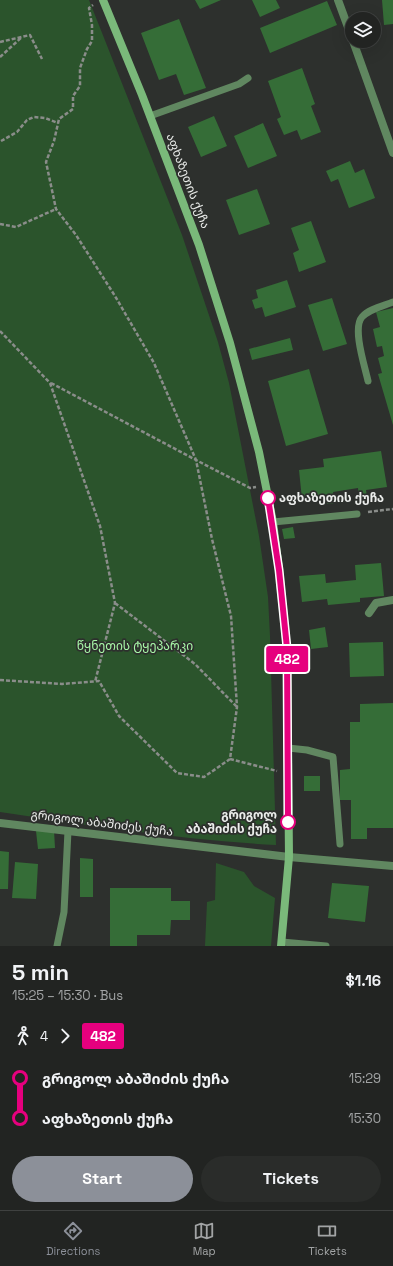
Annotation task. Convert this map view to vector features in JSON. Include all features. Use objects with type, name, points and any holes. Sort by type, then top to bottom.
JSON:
[{"type":"street","name":"აფხაზეთის ქუჩა","points":[[104,0],[200,245],[230,343],[259,452],[279,570],[287,648],[289,857],[282,944]]},
{"type":"street","points":[[338,0],[345,19]]},
{"type":"street","points":[[356,48],[393,153]]},
{"type":"street","points":[[369,613],[376,603],[393,600]]},
{"type":"street","name":"გრიგოლ აბაშიძეს ქუჩა","points":[[0,823],[289,857],[393,866]]},
{"type":"lane","points":[[150,116],[239,84],[248,78]]},
{"type":"lane","points":[[368,381],[358,338],[358,324],[362,317],[371,310],[393,302]]},
{"type":"lane","points":[[272,522],[360,513]]},
{"type":"lane","points":[[288,748],[307,750],[333,757],[340,844]]},
{"type":"lane","points":[[57,946],[64,912],[68,831]]},
{"type":"lane","points":[[282,944],[326,946]]},
{"type":"path","points":[[0,680],[62,684],[99,681],[119,716],[177,773],[204,777],[230,759],[237,707],[232,616],[212,539],[196,460],[154,363],[111,290],[76,235],[56,209],[46,162],[54,141],[59,119],[73,109],[73,96],[80,86],[80,68],[92,41],[92,25],[89,8],[94,4]]},
{"type":"path","points":[[0,42],[30,35],[42,59]]},
{"type":"path","points":[[0,57],[23,36]]},
{"type":"path","points":[[1,140],[17,132],[27,120],[34,118],[45,118],[58,123]]},
{"type":"path","points":[[0,224],[16,227],[56,209]]},
{"type":"path","points":[[0,330],[50,382],[250,488],[255,487]]},
{"type":"path","points":[[50,382],[100,526],[115,603],[95,682]]},
{"type":"path","points":[[360,513],[393,509]]},
{"type":"path","points":[[115,603],[195,664],[237,707]]},
{"type":"path","points":[[230,759],[277,771]]},
{"type":"green space","name":"წყნეთის ტყეპარკი","points":[[0,0],[89,0],[182,235],[218,342],[229,383],[259,536],[268,597],[276,845],[172,836],[0,812]]},
{"type":"green space","points":[[216,863],[244,872],[254,886],[275,898],[271,946],[205,946],[207,902],[215,900]]},
{"type":"building","points":[[195,0],[221,0],[200,9]]},
{"type":"building","points":[[252,0],[276,0],[280,8],[260,17]]},
{"type":"building","points":[[382,0],[393,0],[393,24],[384,25]]},
{"type":"building","points":[[327,1],[337,25],[270,53],[260,28]]},
{"type":"building","points":[[179,19],[206,88],[184,95],[176,74],[159,80],[141,33]]},
{"type":"building","points":[[302,68],[315,104],[311,106],[321,132],[301,140],[297,130],[284,135],[277,119],[281,117],[268,81]]},
{"type":"building","points":[[214,116],[227,146],[201,157],[188,127]]},
{"type":"building","points":[[263,123],[277,156],[248,168],[234,136]]},
{"type":"building","points":[[350,161],[355,173],[364,169],[375,198],[349,208],[338,179],[331,182],[326,171]]},
{"type":"building","points":[[257,189],[270,224],[239,235],[226,200]]},
{"type":"building","points":[[311,221],[326,262],[299,272],[293,253],[299,250],[291,228]]},
{"type":"building","points":[[287,280],[296,307],[265,317],[262,307],[255,309],[252,300],[258,298],[256,290]]},
{"type":"building","points":[[332,298],[347,344],[323,351],[308,305]]},
{"type":"building","points":[[393,308],[393,425],[378,374],[382,373],[378,358],[384,356],[382,346],[377,347],[373,329],[380,327],[376,312]]},
{"type":"building","points":[[290,338],[293,350],[252,360],[249,349]]},
{"type":"building","points":[[309,369],[328,434],[286,446],[268,381]]},
{"type":"building","points":[[381,451],[387,487],[366,490],[367,497],[359,499],[358,488],[333,492],[335,503],[327,504],[326,496],[302,499],[299,470],[324,467],[323,459]]},
{"type":"building","points":[[293,527],[295,538],[284,539],[282,529]]},
{"type":"building","points":[[381,563],[384,596],[360,598],[360,602],[328,605],[327,599],[302,602],[299,576],[325,574],[326,583],[356,580],[355,565]]},
{"type":"building","points":[[325,627],[328,647],[311,649],[309,630]]},
{"type":"building","points":[[383,642],[384,676],[350,677],[349,643]]},
{"type":"building","points":[[393,703],[393,828],[367,828],[367,839],[351,839],[351,800],[340,800],[340,770],[350,769],[350,722],[360,722],[360,704]]},
{"type":"building","points":[[304,776],[320,776],[320,791],[304,791]]},
{"type":"building","points":[[54,830],[55,848],[38,849],[36,831]]},
{"type":"building","points":[[0,851],[9,852],[8,889],[0,889]]},
{"type":"building","points":[[80,858],[93,859],[93,897],[80,897]]},
{"type":"building","points":[[15,862],[38,864],[36,899],[12,898]]},
{"type":"building","points":[[332,883],[369,886],[365,922],[328,918]]},
{"type":"building","points":[[110,888],[171,888],[171,901],[190,901],[190,920],[171,920],[170,935],[137,935],[137,946],[110,946]]},
{"type":"bus line","name":"482","points":[[268,498],[279,570],[287,648],[288,822]]},
{"type":"place","name":"აფხაზეთის ქუჩა","points":[[268,498]]},
{"type":"place","name":"გრიგოლ აბაშიძის ქუჩა","points":[[288,822]]}]
